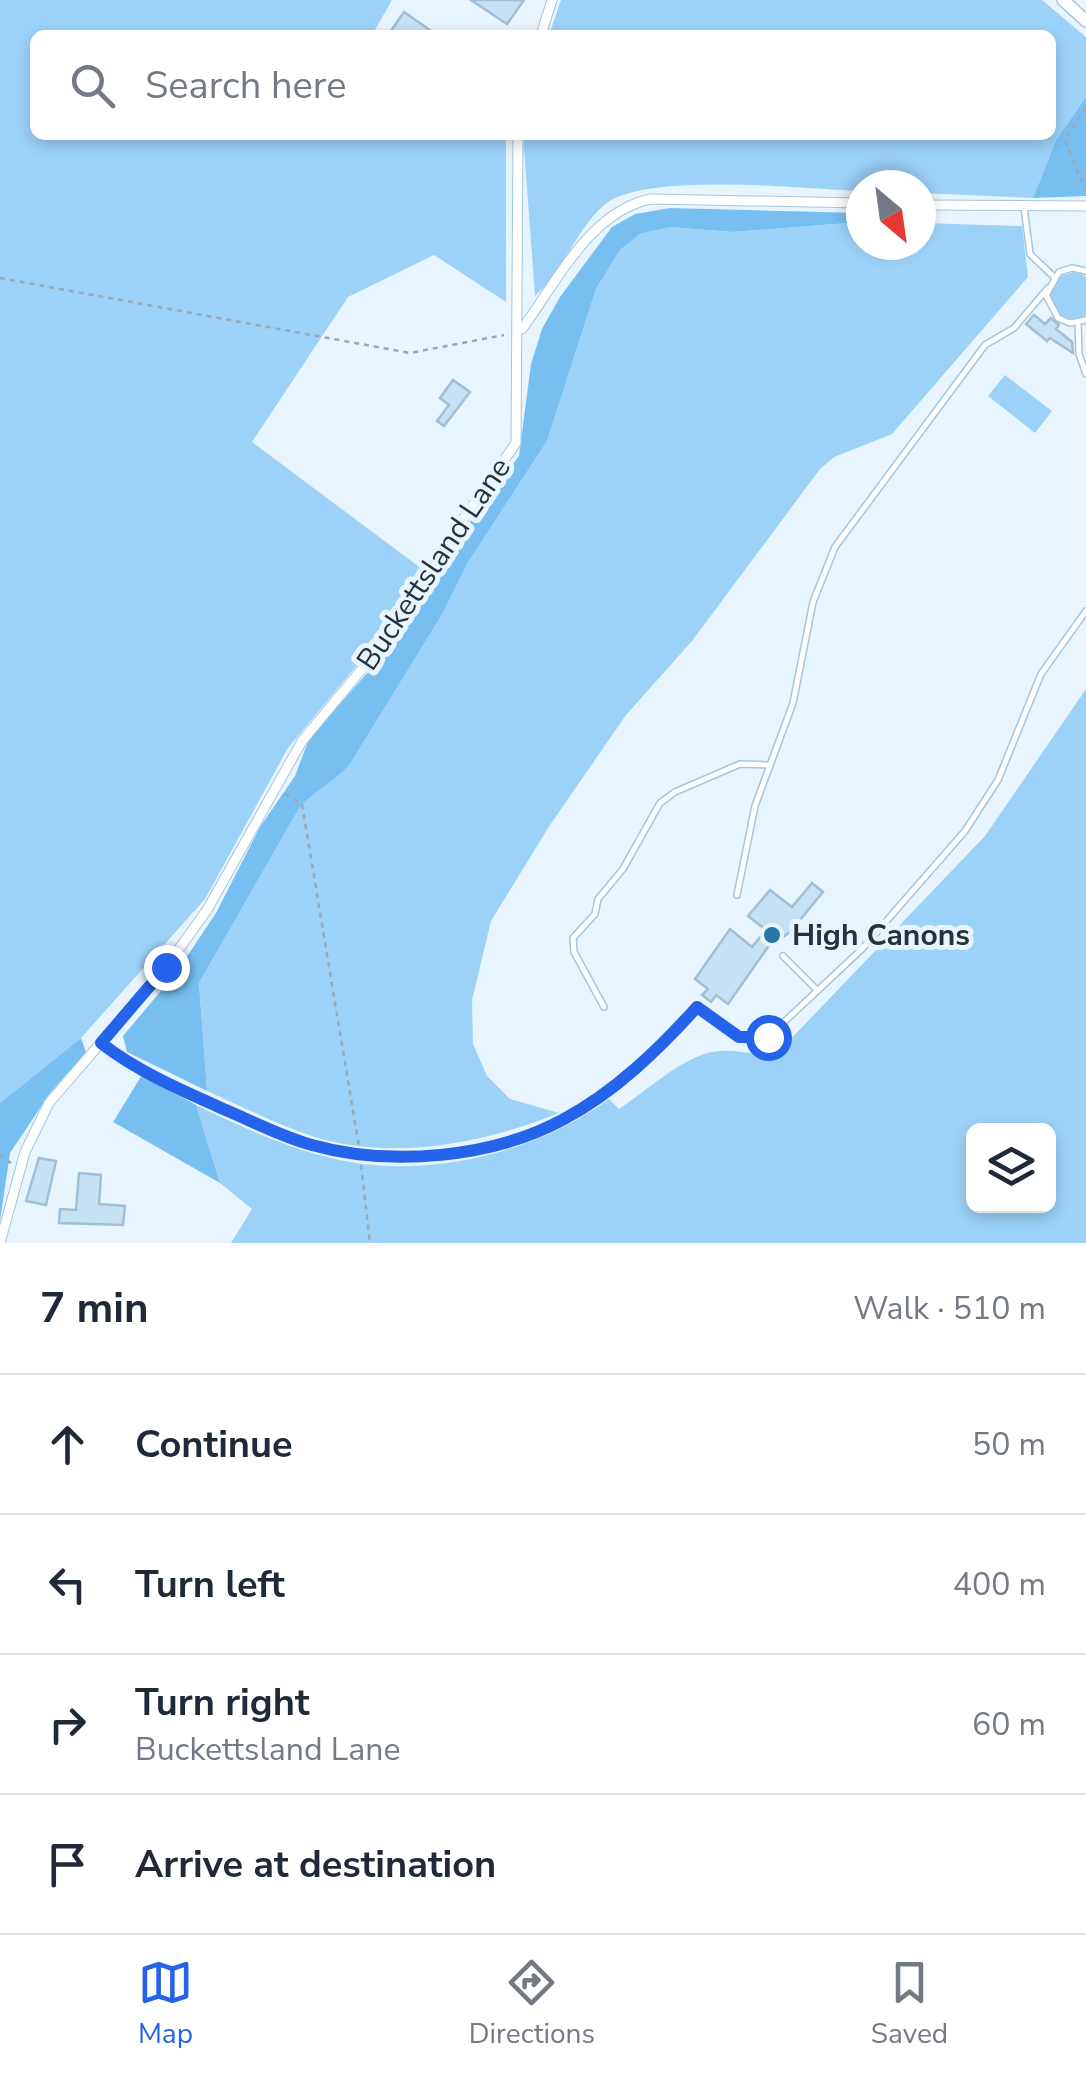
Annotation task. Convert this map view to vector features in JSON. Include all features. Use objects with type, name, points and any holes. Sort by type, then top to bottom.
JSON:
[{"type":"street","points":[[543,30],[552,0]]},
{"type":"street","points":[[1062,0],[1086,21]]},
{"type":"street","name":"Buckettsland Lane","points":[[0,1243],[32,1134],[48,1103],[101,1043],[206,910],[302,742],[402,621],[418,584],[508,459],[519,428],[518,140]]},
{"type":"street","points":[[520,332],[603,219],[628,204],[651,199],[846,203]]},
{"type":"street","points":[[936,205],[1086,206]]},
{"type":"lane","points":[[1024,207],[1030,254],[1054,277]]},
{"type":"lane","points":[[737,895],[768,765],[792,703],[813,602],[835,546],[985,345],[1014,328],[1054,277],[1072,268],[1086,270]]},
{"type":"lane","points":[[1048,288],[1049,308],[1058,318],[1082,321],[1078,354],[1086,374]]},
{"type":"lane","points":[[101,1043],[186,1091],[282,1135],[360,1153],[455,1153],[519,1138],[564,1120],[611,1088],[663,1044],[697,1007],[739,1037],[761,1040],[778,1031],[906,901],[987,801],[1042,674],[1086,612]]},
{"type":"lane","points":[[604,1007],[574,952],[573,938],[595,914],[598,900],[623,869],[660,803],[675,792],[740,764],[768,765]]},
{"type":"lane","points":[[783,956],[816,989]]},
{"type":"path","points":[[1086,107],[1064,140],[1086,192]]},
{"type":"path","points":[[0,278],[410,353],[520,332]]},
{"type":"path","points":[[275,788],[302,804],[360,1153],[370,1243]]},
{"type":"path","points":[[0,1155],[21,1170]]},
{"type":"shaded area","points":[[0,0],[392,0],[375,30],[30,30],[30,140],[506,140],[506,302],[434,255],[348,297],[252,442],[422,569],[393,622],[288,748],[205,899],[81,1038],[0,1103]]},
{"type":"shaded area","points":[[561,0],[1042,0],[1086,37],[1086,97],[1056,140],[1056,30],[551,30]]},
{"type":"shaded area","points":[[1086,97],[1086,196],[1033,198],[1056,140]]},
{"type":"shaded area","points":[[523,140],[1056,140],[1033,198],[936,194],[936,170],[846,170],[846,190],[727,184],[653,188],[624,195],[594,215],[535,296]]},
{"type":"shaded area","points":[[670,208],[846,213],[846,223],[732,232],[670,227],[640,234],[620,250],[596,289],[547,441],[467,564],[443,613],[350,764],[298,810],[199,983],[207,1091],[127,1052],[123,1036],[176,973],[216,913],[260,827],[295,776],[309,739],[406,629],[437,566],[519,456],[531,364],[542,329],[560,297],[612,227],[635,214]]},
{"type":"shaded area","points":[[846,223],[846,260],[936,260],[936,223],[1022,226],[1028,277],[892,434],[834,457],[820,469],[692,641],[626,715],[550,825],[491,921],[472,1000],[473,1044],[487,1076],[510,1099],[559,1113],[470,1140],[376,1148],[315,1137],[207,1091],[199,983],[298,810],[350,764],[443,613],[467,564],[547,441],[596,289],[620,250],[640,234],[670,227],[732,232]]},
{"type":"shaded area","points":[[1077,271],[1086,277],[1086,316],[1071,320],[1058,316],[1048,296],[1058,277]]},
{"type":"shaded area","points":[[1005,375],[1052,411],[1035,433],[988,396]]},
{"type":"shaded area","points":[[1086,689],[1086,1243],[231,1243],[252,1209],[220,1183],[196,1105],[245,1128],[331,1158],[366,1164],[440,1164],[477,1158],[547,1135],[609,1099],[619,1109],[674,1070],[708,1053],[765,1052],[786,1044],[985,836]]},
{"type":"shaded area","points":[[81,1038],[86,1052],[50,1093],[10,1153],[0,1221],[0,1103]]},
{"type":"shaded area","points":[[142,1075],[196,1105],[220,1183],[113,1122]]},
{"type":"building","points":[[471,0],[524,0],[507,24]]},
{"type":"building","points":[[404,12],[430,30],[391,30]]},
{"type":"building","points":[[1034,315],[1045,324],[1051,318],[1059,325],[1056,329],[1072,342],[1073,353],[1050,338],[1047,341],[1026,324]]},
{"type":"building","points":[[453,380],[470,392],[444,426],[437,421],[449,405],[440,398]]},
{"type":"building","name":"High Canons","points":[[812,883],[823,892],[790,932],[779,940],[775,937],[728,1004],[716,995],[711,1002],[702,995],[708,989],[695,979],[730,929],[752,947],[766,930],[748,916],[770,890],[792,907]]},
{"type":"building","points":[[39,1158],[56,1161],[46,1205],[26,1201]]},
{"type":"building","points":[[79,1173],[101,1175],[99,1204],[125,1206],[123,1225],[59,1223],[60,1209],[76,1210]]},
{"type":"place","name":"High Canons","points":[[772,935]]},
{"type":"route","points":[[166,967],[101,1043],[118,1057],[202,1100],[282,1135],[340,1151],[394,1156],[455,1153],[519,1138],[564,1120],[611,1088],[663,1044],[697,1007],[739,1037],[768,1037]]}]
